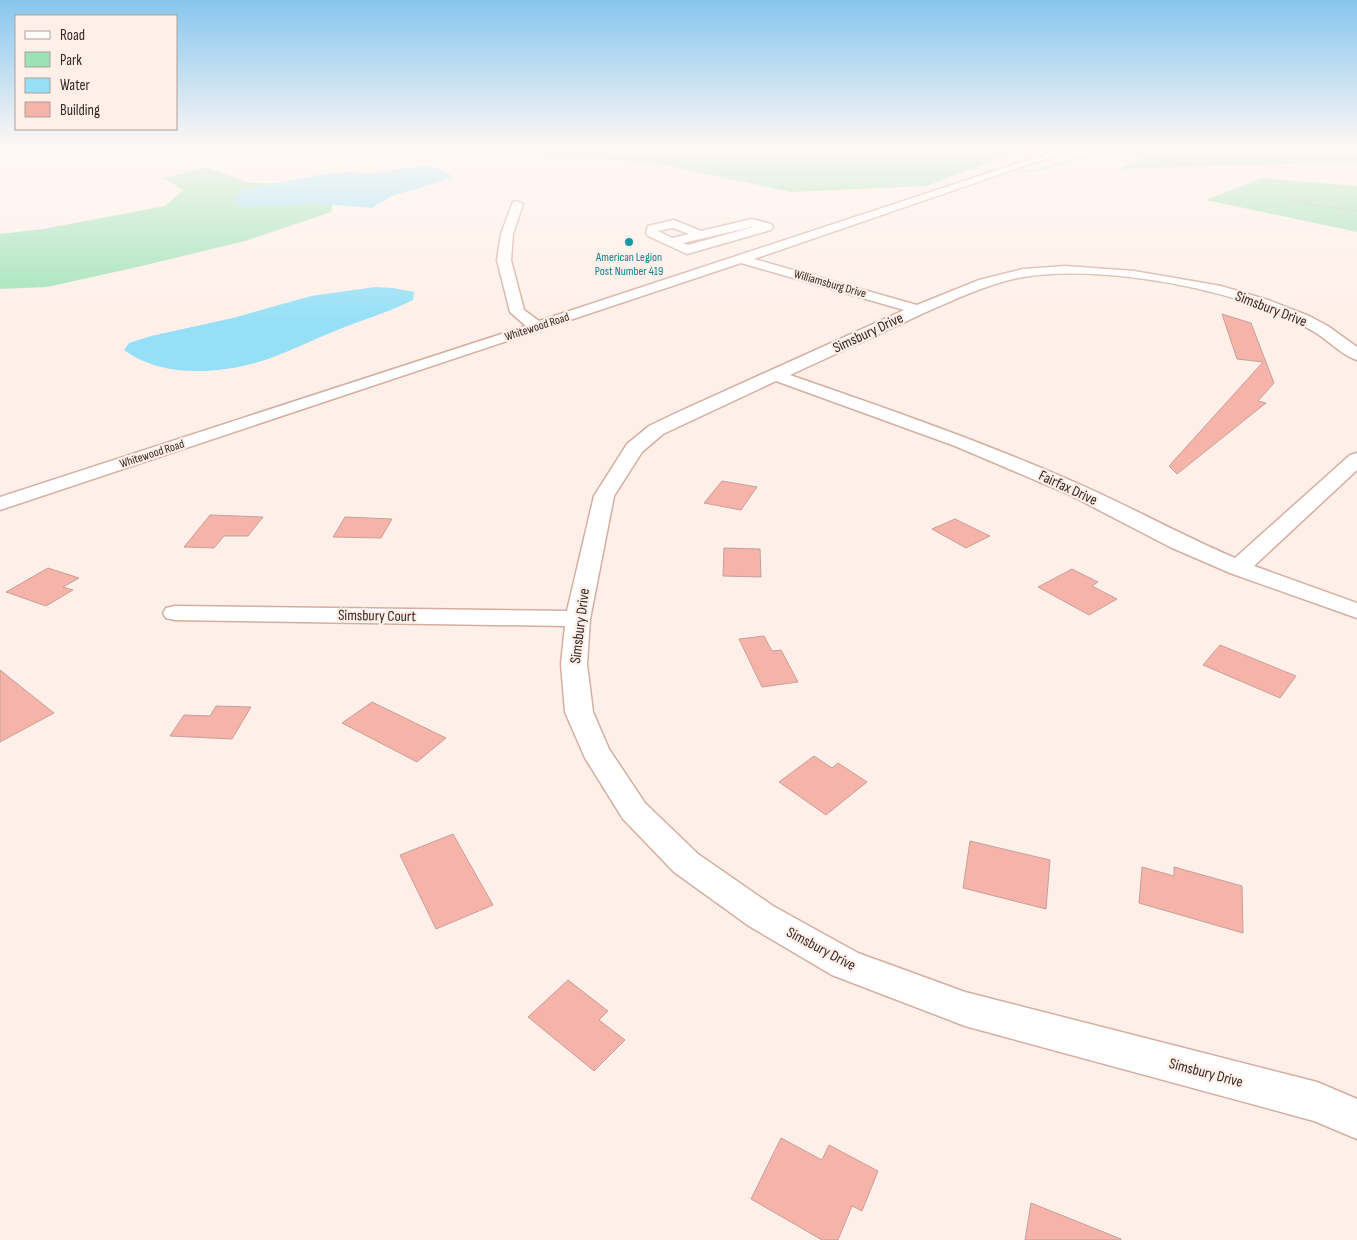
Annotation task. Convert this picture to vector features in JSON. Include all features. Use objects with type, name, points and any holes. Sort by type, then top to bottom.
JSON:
[{"type":"street","points":[[516,206],[506,234],[504,260],[517,312],[537,328]]},
{"type":"street","name":"Whitewood Road","points":[[0,504],[537,328],[899,206]]},
{"type":"street","points":[[671,242],[752,223],[767,227],[686,250]]},
{"type":"street","name":"Williamsburg Drive","points":[[702,235],[674,224],[652,229],[652,233],[686,250],[919,310]]},
{"type":"street","name":"Simsbury Drive","points":[[1357,356],[1342,342],[1320,328],[1258,301],[1221,290],[1190,284],[1114,273],[1078,271],[1024,273],[979,285],[919,310],[682,417],[656,430],[634,448],[604,496],[578,619],[574,664],[579,712],[595,752],[634,812],[686,863],[761,916],[846,964],[965,1009],[1317,1102],[1357,1119]]},
{"type":"street","name":"Fairfax Drive","points":[[775,375],[962,442],[1075,490],[1178,542],[1238,568],[1357,610]]},
{"type":"street","points":[[1238,568],[1357,458]]},
{"type":"street","name":"Simsbury Court","points":[[175,613],[578,619]]},
{"type":"path","points":[[1322,206],[1357,211]]},
{"type":"green space","points":[[165,206],[332,206],[331,212],[245,241],[47,287],[0,289],[0,234],[43,229]]},
{"type":"green space","points":[[1234,206],[1357,206],[1357,232]]},
{"type":"water","points":[[242,206],[270,206],[253,207]]},
{"type":"water","points":[[346,206],[376,206],[372,208]]},
{"type":"water","points":[[375,287],[414,292],[413,300],[326,334],[277,356],[250,364],[213,370],[175,370],[157,366],[124,350],[129,343],[151,336],[233,318],[311,296]]},
{"type":"building","points":[[1222,314],[1251,323],[1274,383],[1258,401],[1266,403],[1177,474],[1169,466],[1263,362],[1237,359]]},
{"type":"building","points":[[722,481],[757,487],[741,510],[704,503]]},
{"type":"building","points":[[210,515],[263,517],[248,536],[224,536],[214,548],[184,547]]},
{"type":"building","points":[[345,517],[392,519],[381,538],[333,537]]},
{"type":"building","points":[[955,519],[990,536],[966,548],[932,529]]},
{"type":"building","points":[[724,548],[760,549],[761,577],[723,576]]},
{"type":"building","points":[[48,568],[79,578],[63,587],[73,590],[46,606],[6,592]]},
{"type":"building","points":[[1072,569],[1098,582],[1092,586],[1117,599],[1089,615],[1038,587]]},
{"type":"building","points":[[764,636],[772,651],[781,650],[798,682],[762,687],[739,639]]},
{"type":"building","points":[[1220,645],[1296,676],[1280,698],[1203,665]]},
{"type":"building","points":[[0,670],[54,713],[0,742]]},
{"type":"building","points":[[372,702],[446,738],[417,762],[342,723]]},
{"type":"building","points":[[216,706],[251,707],[232,739],[170,736],[184,715],[210,716]]},
{"type":"building","points":[[814,756],[832,768],[838,763],[867,782],[826,815],[779,782]]},
{"type":"building","points":[[453,834],[493,905],[436,929],[400,855]]},
{"type":"building","points":[[970,841],[1050,860],[1046,909],[963,888]]},
{"type":"building","points":[[1142,867],[1174,876],[1174,867],[1242,886],[1243,933],[1139,903]]},
{"type":"building","points":[[568,980],[608,1011],[599,1020],[625,1040],[594,1071],[528,1017]]},
{"type":"building","points":[[781,1138],[822,1160],[829,1145],[878,1171],[862,1211],[852,1206],[838,1240],[822,1240],[751,1199]]},
{"type":"building","points":[[1031,1203],[1121,1239],[1121,1240],[1025,1240]]},
{"type":"place","name":"American Legion Post Number 419","points":[[629,242]]}]
